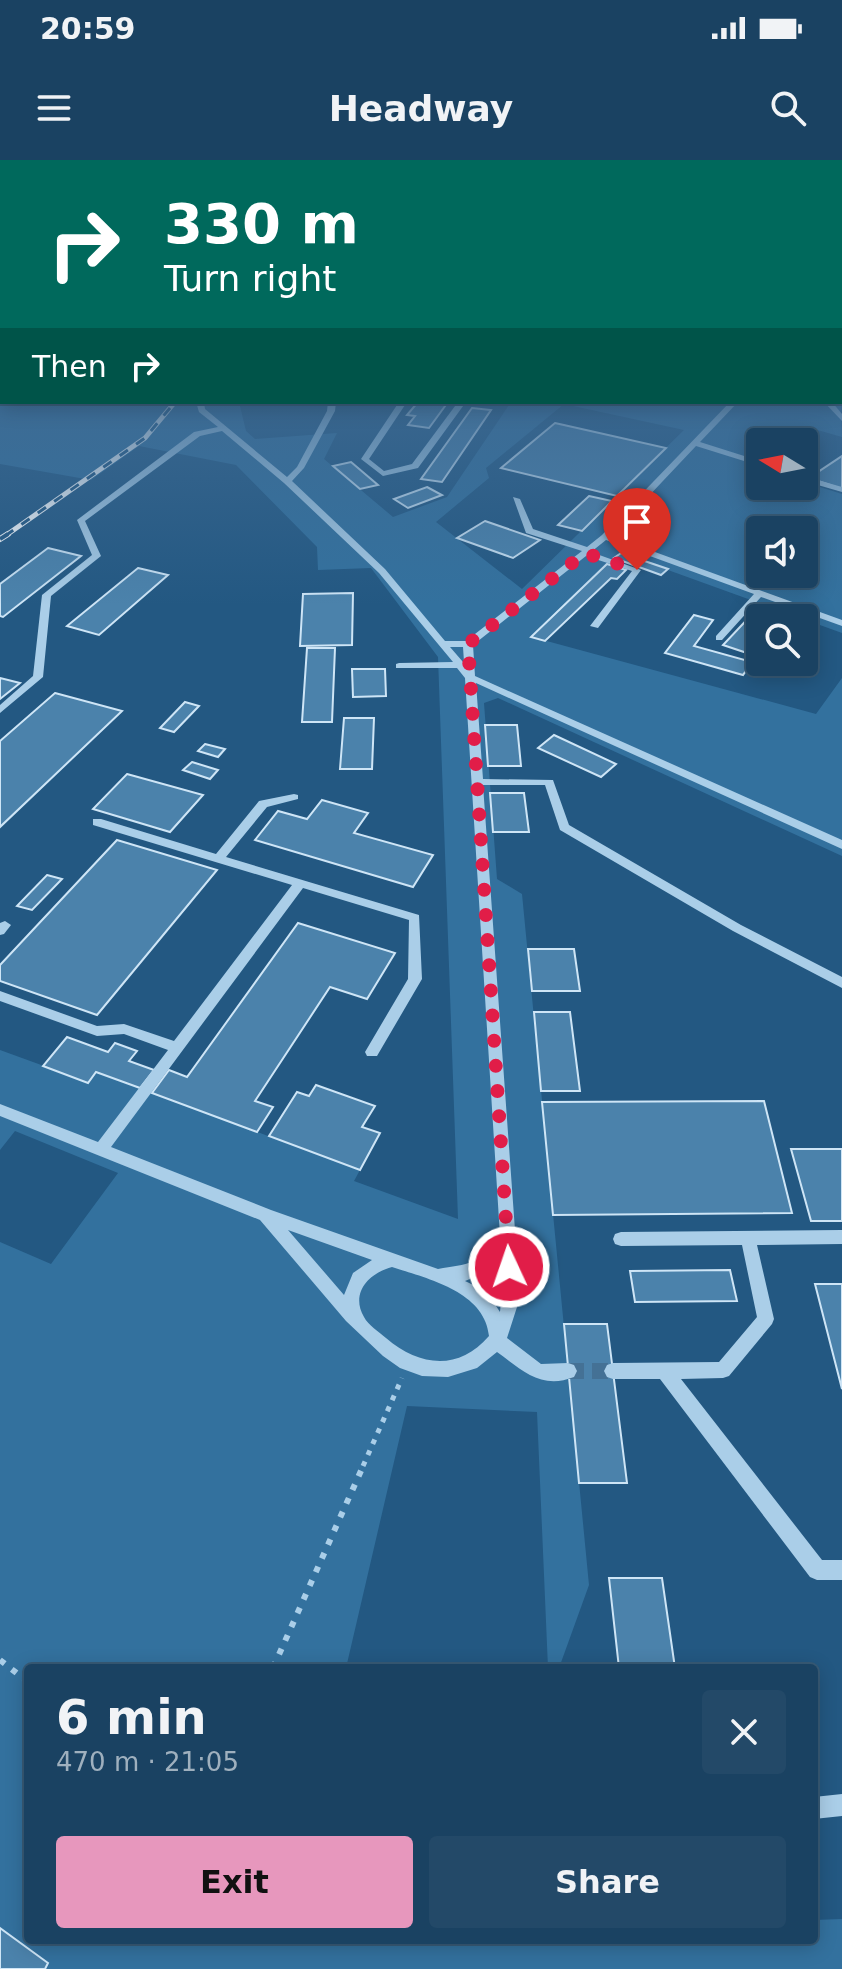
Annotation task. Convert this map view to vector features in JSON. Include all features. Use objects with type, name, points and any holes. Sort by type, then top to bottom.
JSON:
[{"type":"street","points":[[0,710],[38,677],[47,595],[97,556],[81,520],[194,436]]},
{"type":"street","points":[[234,436],[287,481],[382,571],[467,669],[842,845]]},
{"type":"street","points":[[287,481],[302,464],[317,436]]},
{"type":"street","points":[[380,436],[365,459],[383,474],[415,466],[437,436]]},
{"type":"street","points":[[443,644],[468,644],[605,537],[701,436]]},
{"type":"street","points":[[695,443],[746,459]]},
{"type":"street","points":[[818,482],[842,490]]},
{"type":"street","points":[[516,499],[529,531],[637,570],[595,626]]},
{"type":"street","points":[[605,537],[783,604]]},
{"type":"street","points":[[719,638],[760,593]]},
{"type":"street","points":[[818,618],[842,623]]},
{"type":"street","points":[[266,1215],[385,1348],[408,1364],[450,1369],[483,1356],[498,1342],[505,1329],[511,1298],[508,1236],[467,669],[468,644]]},
{"type":"street","points":[[399,666],[467,669]]},
{"type":"street","points":[[477,782],[549,782],[564,827],[737,928],[842,983]]},
{"type":"street","points":[[218,859],[263,804],[294,797]]},
{"type":"street","points":[[97,822],[415,918],[415,979],[372,1052]]},
{"type":"street","points":[[101,1150],[300,883]]},
{"type":"street","points":[[0,996],[97,1031],[124,1029],[178,1048]]},
{"type":"street","points":[[0,1110],[266,1215],[471,1291],[487,1305],[496,1322],[498,1342],[538,1372],[568,1371]]},
{"type":"street","points":[[432,1274],[464,1274],[479,1268],[502,1249],[508,1236]]},
{"type":"street","points":[[621,1239],[842,1237]]},
{"type":"street","points":[[613,1371],[723,1370],[766,1319],[748,1238]]},
{"type":"street","points":[[357,1318],[351,1296],[354,1285],[369,1267],[392,1260]]},
{"type":"street","points":[[665,1371],[817,1570],[842,1570]]},
{"type":"street","points":[[818,1808],[842,1805]]},
{"type":"path","points":[[275,1664],[408,1364]]},
{"type":"path","points":[[0,1660],[24,1679]]},
{"type":"shaded area","points":[[0,436],[252,436],[255,439],[335,436],[324,459],[393,517],[447,497],[488,436],[524,436],[486,468],[489,478],[436,522],[522,589],[677,436],[746,436],[746,500],[818,500],[818,486],[842,494],[842,633],[818,624],[818,604],[762,604],[621,553],[532,637],[816,714],[842,678],[842,856],[498,698],[484,703],[497,879],[522,894],[589,1585],[560,1664],[548,1664],[537,1412],[407,1406],[347,1664],[24,1664],[24,1944],[818,1944],[818,1920],[842,1919],[842,1969],[0,1969],[0,1242],[51,1264],[118,1173],[15,1131],[0,1150],[0,1050],[88,1082],[96,1072],[360,1170],[354,1181],[458,1219],[438,657],[371,568],[318,570],[317,547],[236,465],[139,446],[91,480],[0,464]]},
{"type":"building","points":[[452,436],[473,436],[442,482],[421,479]]},
{"type":"building","points":[[539,436],[615,436],[666,448],[617,496],[501,468]]},
{"type":"building","points":[[842,456],[842,489],[818,481],[818,472]]},
{"type":"building","points":[[351,462],[378,485],[360,489],[333,466]]},
{"type":"building","points":[[427,487],[442,495],[408,508],[394,499]]},
{"type":"building","points":[[589,496],[612,501],[582,531],[558,525]]},
{"type":"building","points":[[485,521],[540,540],[513,558],[457,538]]},
{"type":"building","points":[[48,548],[81,556],[3,617],[0,616],[0,584]]},
{"type":"building","points":[[621,553],[668,569],[661,575],[614,558]]},
{"type":"building","points":[[607,564],[626,570],[617,579],[611,578],[545,641],[531,637]]},
{"type":"building","points":[[138,568],[168,575],[99,635],[67,626]]},
{"type":"building","points":[[353,593],[352,645],[300,646],[303,594]]},
{"type":"building","points":[[694,615],[713,620],[694,646],[746,660],[746,671],[743,675],[665,653]]},
{"type":"building","points":[[746,621],[746,653],[723,645]]},
{"type":"building","points":[[307,648],[335,648],[332,722],[302,722]]},
{"type":"building","points":[[352,669],[385,669],[386,696],[353,697]]},
{"type":"building","points":[[0,678],[20,683],[0,699]]},
{"type":"building","points":[[55,693],[122,711],[0,827],[0,741]]},
{"type":"building","points":[[185,702],[199,706],[174,732],[160,728]]},
{"type":"building","points":[[344,718],[374,718],[372,769],[340,769]]},
{"type":"building","points":[[485,725],[517,725],[521,766],[488,766]]},
{"type":"building","points":[[554,735],[616,764],[601,777],[538,748]]},
{"type":"building","points":[[205,744],[225,749],[218,757],[198,751]]},
{"type":"building","points":[[192,762],[218,770],[210,779],[183,770]]},
{"type":"building","points":[[127,774],[203,795],[170,832],[93,809]]},
{"type":"building","points":[[490,793],[524,793],[529,832],[493,832]]},
{"type":"building","points":[[322,800],[368,813],[354,833],[433,855],[413,887],[255,840],[278,811],[307,819]]},
{"type":"building","points":[[117,840],[217,870],[97,1015],[0,981],[0,965]]},
{"type":"building","points":[[47,875],[62,879],[32,910],[17,906]]},
{"type":"building","points":[[298,923],[395,953],[367,999],[330,987],[255,1101],[273,1107],[257,1132],[152,1093],[169,1070],[187,1077]]},
{"type":"building","points":[[528,949],[574,949],[580,991],[532,991]]},
{"type":"building","points":[[534,1012],[570,1012],[580,1091],[541,1091]]},
{"type":"building","points":[[67,1037],[108,1052],[115,1043],[137,1051],[129,1061],[154,1070],[140,1088],[96,1072],[88,1083],[43,1066]]},
{"type":"building","points":[[316,1085],[375,1106],[362,1127],[380,1133],[360,1170],[269,1136],[297,1092],[309,1096]]},
{"type":"building","points":[[764,1101],[792,1213],[553,1215],[542,1102]]},
{"type":"building","points":[[791,1149],[842,1149],[842,1221],[811,1221]]},
{"type":"building","points":[[730,1270],[737,1301],[635,1302],[630,1271]]},
{"type":"building","points":[[815,1284],[842,1284],[842,1389]]},
{"type":"building","points":[[564,1324],[607,1324],[627,1483],[579,1483]]},
{"type":"building","points":[[609,1578],[662,1578],[674,1664],[619,1664]]},
{"type":"building","points":[[0,1928],[48,1963],[45,1969],[0,1969]]},
{"type":"tunnel","points":[[568,1371],[613,1371]]},
{"type":"railway","points":[[7,535],[146,436]]},
{"type":"railway","points":[[0,539],[7,535]]},
{"type":"route","points":[[509,1267],[468,644],[585,553],[637,570]]}]
